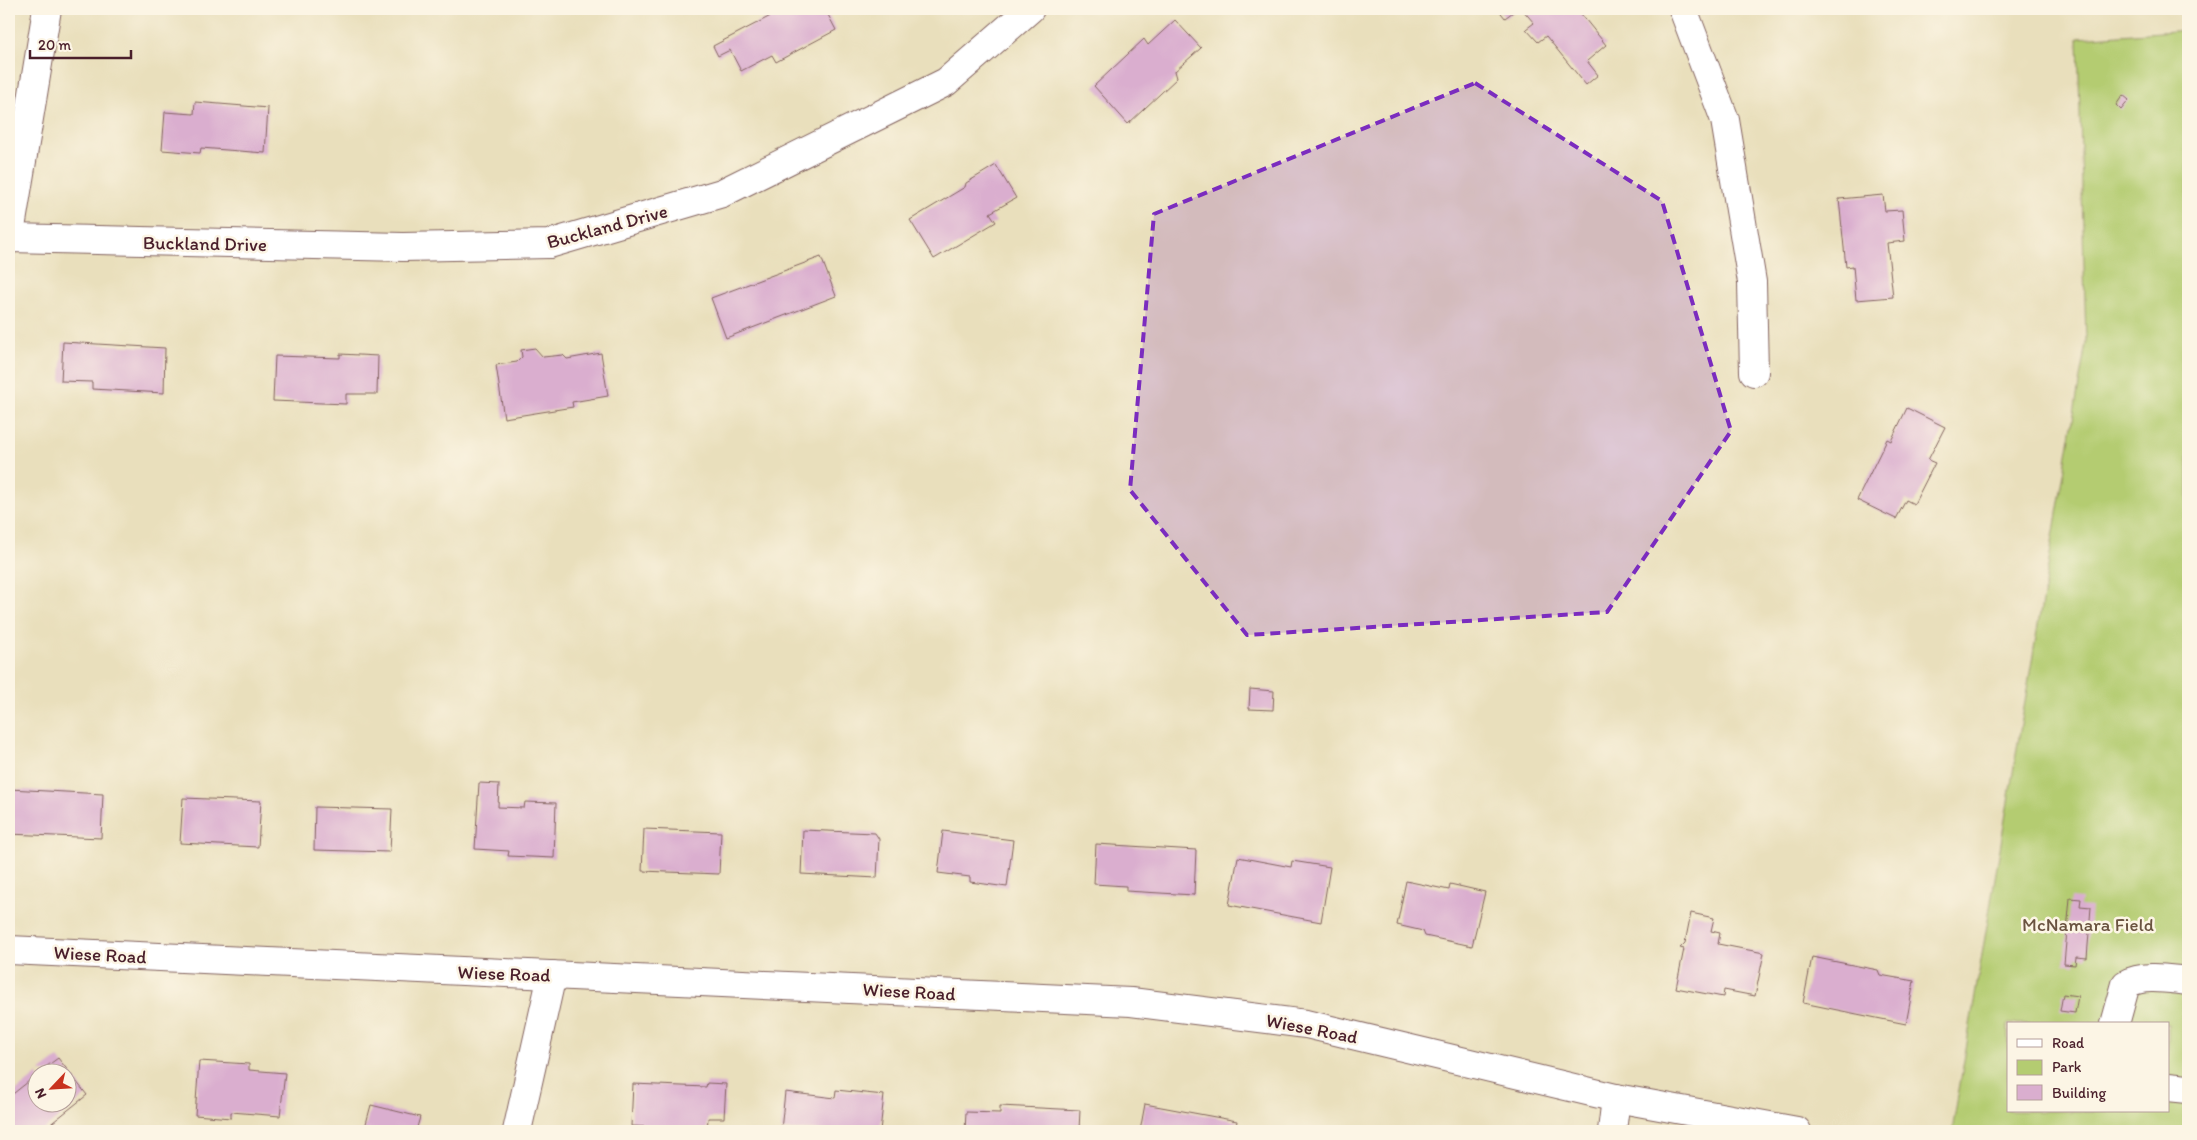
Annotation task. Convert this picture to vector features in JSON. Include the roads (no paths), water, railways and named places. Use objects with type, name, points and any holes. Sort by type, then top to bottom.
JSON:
[{"type":"street","points":[[9,239],[47,9]]},
{"type":"street","name":"Buckland Drive","points":[[9,239],[403,247],[549,244],[722,193],[946,82],[1030,9]]},
{"type":"street","points":[[1683,9],[1725,120],[1752,282],[1754,372]]},
{"type":"street","name":"Wiese Road","points":[[9,950],[1131,1002],[1306,1024],[1616,1098],[1796,1131]]},
{"type":"street","points":[[517,1131],[552,974]]},
{"type":"street","points":[[2116,1022],[2126,984],[2134,980],[2161,978],[2188,981]]},
{"type":"street","points":[[2170,1087],[2188,1089]]},
{"type":"street","points":[[1612,1131],[1616,1098]]},
{"type":"park label","name":"McNamara Field","points":[[2088,924]]}]
